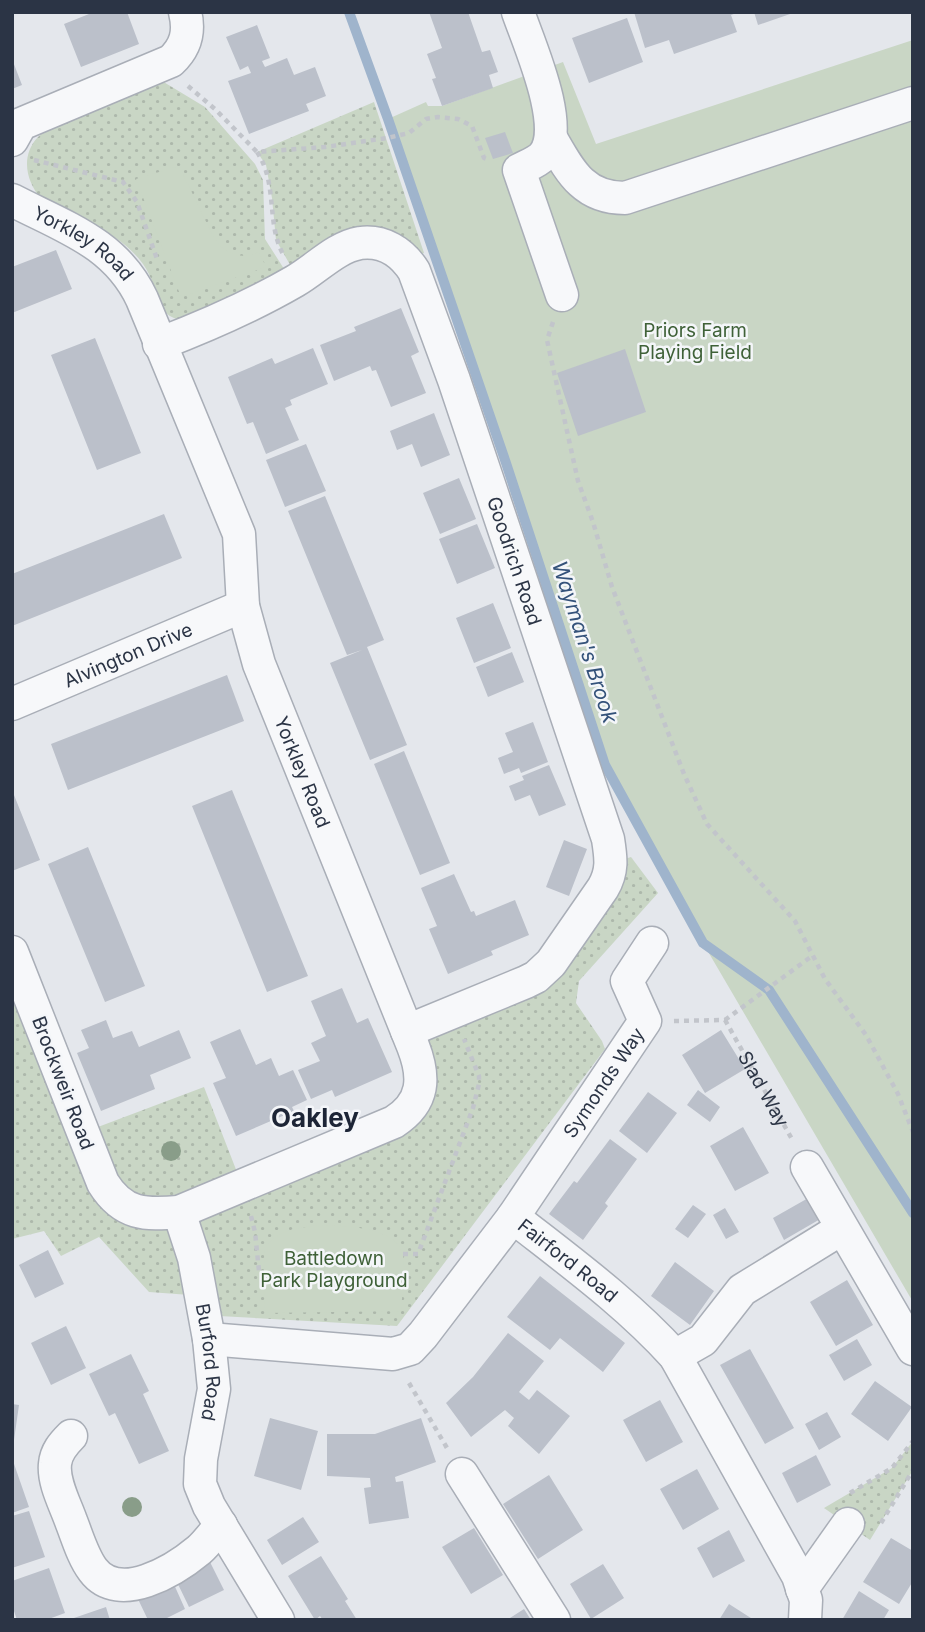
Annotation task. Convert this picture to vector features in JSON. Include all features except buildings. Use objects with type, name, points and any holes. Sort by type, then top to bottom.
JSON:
[{"type":"street","points":[[12,140],[22,124],[171,61],[183,48],[188,28],[185,12]]},
{"type":"street","points":[[519,12],[549,105],[551,138],[578,180],[587,188],[612,198],[625,198],[913,103]]},
{"type":"street","points":[[551,138],[542,156],[519,170],[562,295]]},
{"type":"street","name":"Yorkley Road","points":[[12,200],[101,247],[114,258],[135,284],[239,534],[243,606],[259,664],[407,1031],[421,1073],[420,1089],[408,1111],[394,1122],[179,1212],[148,1214],[125,1206]]},
{"type":"street","name":"Goodrich Road","points":[[159,344],[248,306],[298,279],[345,248],[359,243],[386,246],[407,260],[414,271],[454,380],[608,839],[612,863],[610,876],[551,963],[536,977],[407,1031]]},
{"type":"street","name":"Alvington Drive","points":[[12,704],[243,606]]},
{"type":"street","name":"Symonds Way","points":[[513,1217],[645,1021],[627,981],[652,943]]},
{"type":"street","name":"Brockweir Road","points":[[12,952],[103,1183],[116,1201],[125,1206]]},
{"type":"street","points":[[807,1167],[913,1349]]},
{"type":"street","name":"Burford Road","points":[[179,1212],[194,1258],[209,1339],[214,1389],[201,1459],[200,1484],[221,1525],[278,1620]]},
{"type":"street","name":"Fairford Road","points":[[393,1354],[410,1349],[423,1335],[513,1217],[618,1299],[648,1326],[675,1356],[798,1576],[803,1604]]},
{"type":"street","points":[[675,1356],[703,1340],[742,1290],[841,1229]]},
{"type":"street","points":[[209,1339],[393,1354]]},
{"type":"street","points":[[71,1436],[58,1451],[55,1471],[76,1534],[94,1571],[103,1578],[128,1585],[142,1584],[175,1567],[201,1549],[221,1525]]},
{"type":"street","points":[[462,1474],[554,1620]]},
{"type":"street","points":[[803,1604],[857,1516]]},
{"type":"path","points":[[163,65],[216,110],[266,165],[276,240],[298,279]]},
{"type":"path","points":[[257,152],[325,147],[387,138],[409,133],[426,119],[449,117],[472,126],[484,158],[519,170]]},
{"type":"path","points":[[562,295],[547,340],[578,481],[612,587],[684,774],[707,824],[795,921],[825,979],[866,1035],[898,1094],[913,1132]]},
{"type":"path","points":[[645,1021],[725,1020],[812,956]]},
{"type":"path","points":[[403,1254],[418,1254],[479,1084],[476,1069],[453,1012]]},
{"type":"path","name":"Slad Way","points":[[725,1020],[807,1167]]},
{"type":"path","points":[[242,1185],[256,1232],[259,1271]]},
{"type":"path","points":[[393,1354],[462,1474]]},
{"type":"path","points":[[857,1516],[913,1441]]},
{"type":"path","points":[[857,1516],[913,1470]]},
{"type":"green space","name":"Priors Farm Playing Field","points":[[913,40],[913,1302],[703,943],[605,765],[506,463],[388,119],[426,102],[428,106],[442,106],[563,62],[596,144]]},
{"type":"green space","points":[[162,81],[205,107],[255,164],[263,180],[265,239],[286,272],[184,321],[174,318],[161,307],[149,273],[133,252],[96,226],[42,200],[32,185],[27,169],[32,144],[46,130]]},
{"type":"green space","points":[[374,102],[424,253],[407,260],[386,246],[298,279],[276,240],[266,165],[257,152]]},
{"type":"green space","points":[[179,166],[219,244],[240,256],[259,252],[266,267],[181,297],[136,179]]},
{"type":"green space","points":[[631,857],[658,893],[579,981],[576,1003],[605,1049],[397,1326],[219,1316],[217,1297],[149,1292],[99,1237],[61,1256],[44,1231],[12,1239],[12,954],[82,1133],[204,1087],[242,1185],[402,1117],[413,1046],[526,982],[612,863]]},
{"type":"green space","name":"Battledown Park Playground","points":[[319,1225],[380,1233],[399,1245],[404,1268],[401,1311],[265,1313],[264,1248],[283,1233]]},
{"type":"green space","points":[[913,1441],[913,1470],[870,1540],[824,1508],[892,1468]]},
{"type":"waterway","name":"Wayman's Brook","points":[[349,12],[506,463],[605,765],[703,943],[769,990],[913,1213]]},
{"type":"district","name":"Oakley","points":[[315,1117]]}]
